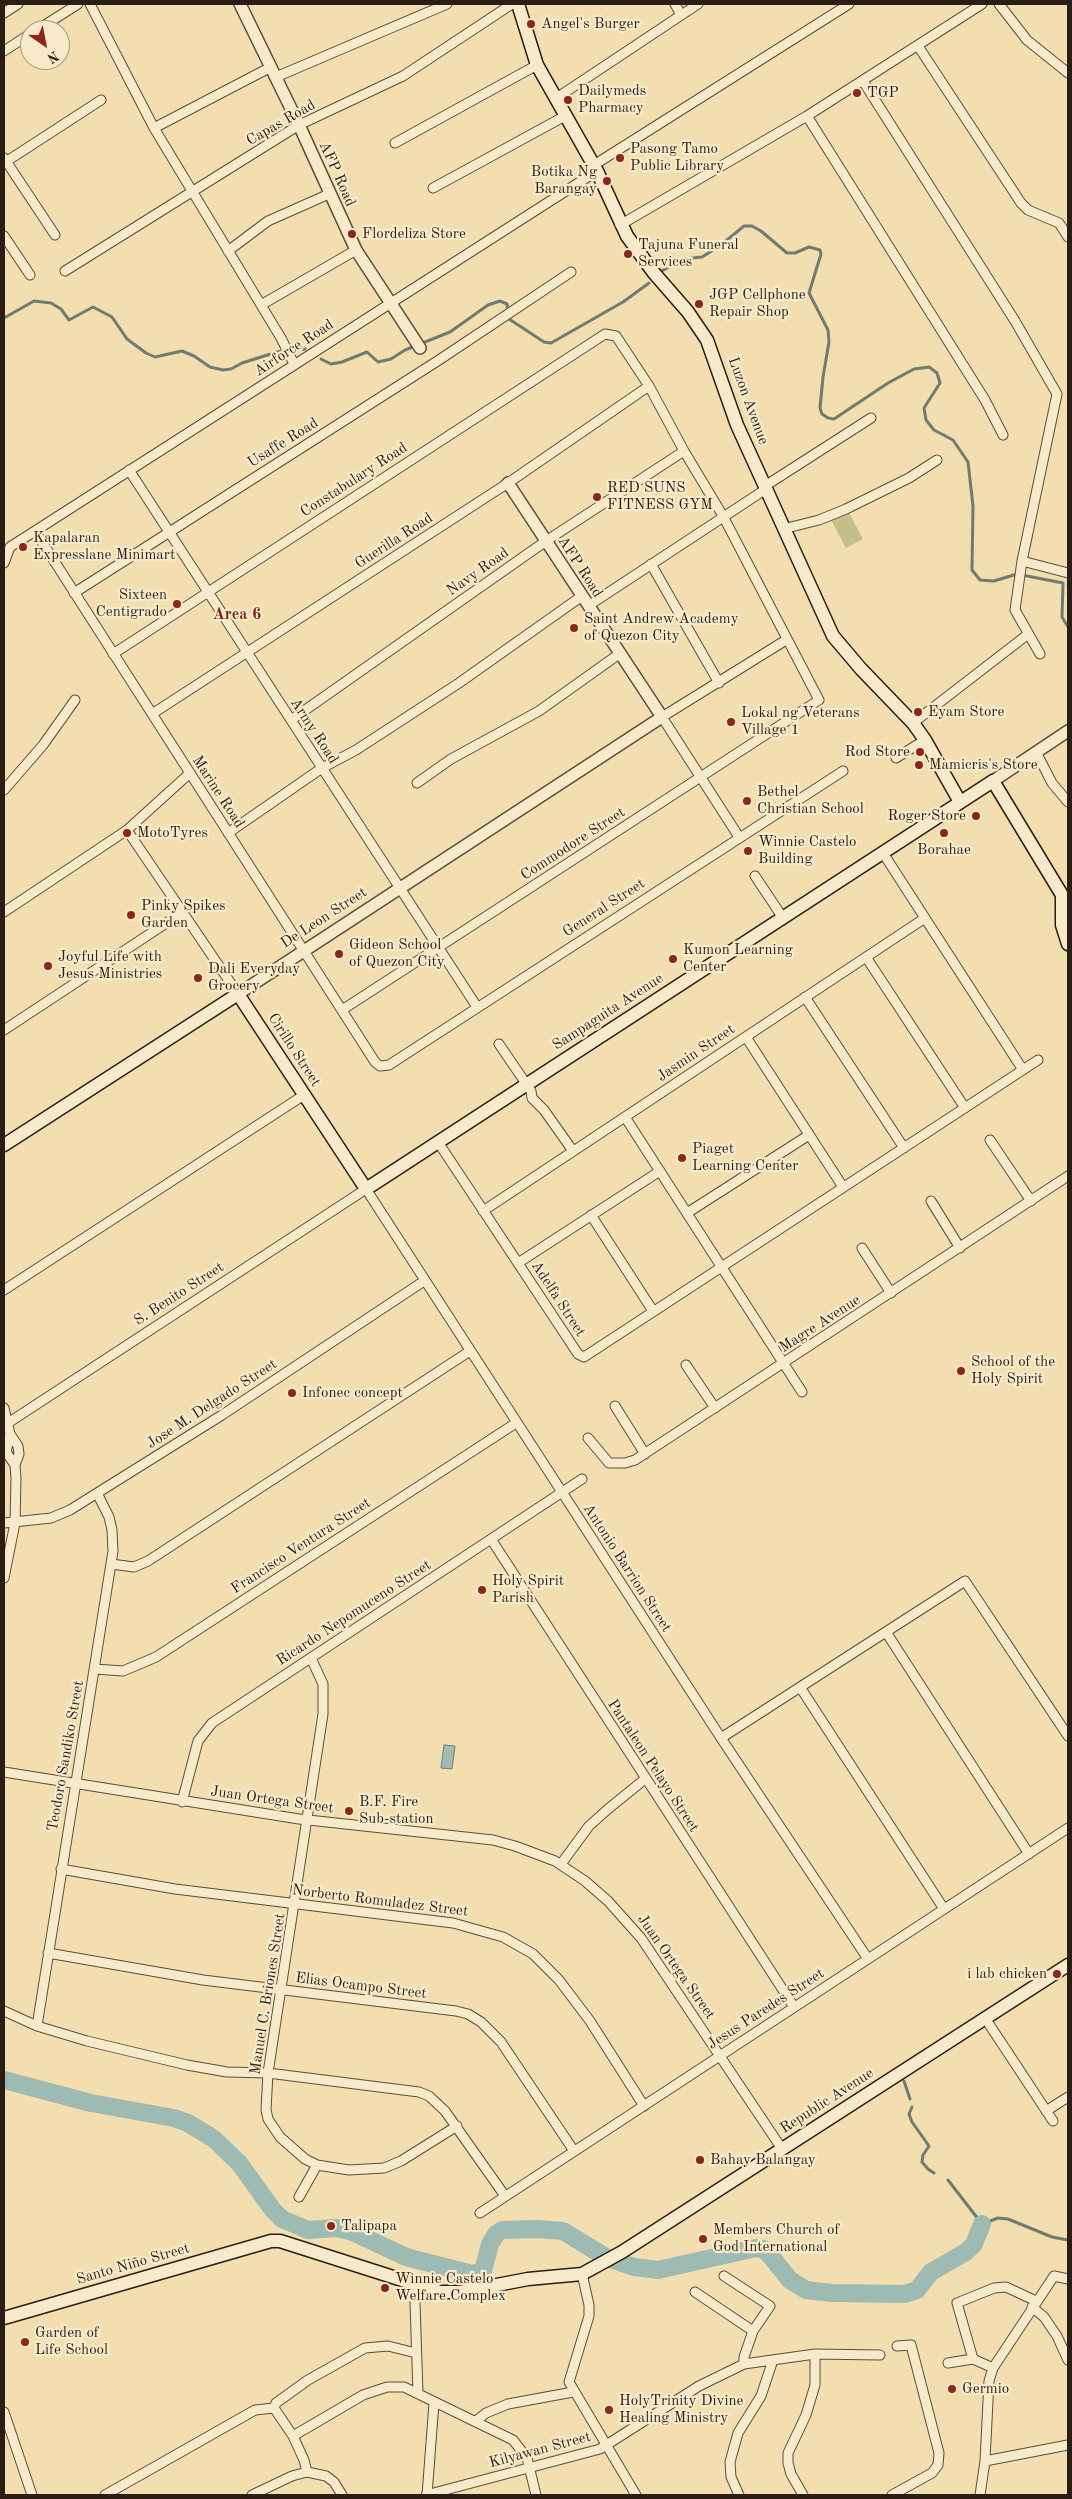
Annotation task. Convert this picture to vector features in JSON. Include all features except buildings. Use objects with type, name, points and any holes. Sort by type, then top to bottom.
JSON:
[{"type":"main road","name":"Luzon Avenue","points":[[518,4],[537,65],[596,168],[620,224],[633,246],[688,312],[707,340],[737,425],[834,636],[861,670],[913,723],[925,740],[960,802]]},
{"type":"main road","name":"Sampaguita Avenue","points":[[366,1189],[438,1142],[529,1087],[782,918],[993,781]]},
{"type":"main road","points":[[993,781],[1062,895],[1062,924],[1068,944]]},
{"type":"main road","name":"Cirillo Street","points":[[238,994],[366,1189]]},
{"type":"main road","name":"De Leon Street","points":[[4,1145],[238,994]]},
{"type":"main road","name":"Republic Avenue","points":[[582,2274],[622,2252],[1068,1965]]},
{"type":"main road","name":"Santo Niño Street","points":[[4,2318],[271,2241],[280,2241],[418,2286]]},
{"type":"main road","points":[[418,2286],[450,2293],[528,2279],[582,2274]]},
{"type":"street","points":[[4,14],[18,4]]},
{"type":"street","points":[[53,20],[78,4]]},
{"type":"street","points":[[90,4],[154,128],[281,338],[292,360]]},
{"type":"street","name":"AFP Road","points":[[240,4],[299,125],[356,250],[420,348]]},
{"type":"street","points":[[154,128],[274,72],[447,4]]},
{"type":"street","name":"Capas Road","points":[[65,272],[299,125],[394,81],[482,26],[512,4]]},
{"type":"street","points":[[675,4],[681,15]]},
{"type":"street","points":[[555,99],[698,4]]},
{"type":"street","name":"Airforce Road","points":[[4,563],[7,551],[35,531],[292,360],[390,303],[849,4]]},
{"type":"street","points":[[620,224],[807,116],[982,4]]},
{"type":"street","points":[[999,4],[1027,40],[1068,72]]},
{"type":"street","points":[[4,51],[20,41]]},
{"type":"street","points":[[918,46],[1021,203],[1028,210],[1059,223],[1068,237]]},
{"type":"street","points":[[395,143],[537,65]]},
{"type":"street","points":[[863,81],[1015,321],[1057,394],[1022,562],[1015,610],[1027,635],[1040,654]]},
{"type":"street","points":[[55,235],[4,161],[101,100]]},
{"type":"street","points":[[433,188],[565,116]]},
{"type":"street","points":[[807,116],[985,400],[1003,435]]},
{"type":"street","points":[[228,250],[268,221],[329,194]]},
{"type":"street","points":[[4,236],[30,275]]},
{"type":"street","points":[[261,305],[356,250]]},
{"type":"street","name":"Usaffe Road","points":[[74,593],[168,531],[509,315],[571,272]]},
{"type":"street","name":"Constabulary Road","points":[[113,654],[605,334],[611,334],[620,342],[649,386]]},
{"type":"street","points":[[649,386],[684,451],[723,516],[786,640],[662,717],[739,837]]},
{"type":"street","name":"Guerilla Road","points":[[152,714],[508,483],[649,386]]},
{"type":"street","points":[[588,606],[765,487],[872,418]]},
{"type":"street","name":"Navy Road","points":[[291,720],[546,541],[684,451]]},
{"type":"street","points":[[784,529],[819,520],[846,509],[896,484],[937,460]]},
{"type":"street","name":"Army Road","points":[[129,470],[477,1007]]},
{"type":"street","name":"AFP Road","points":[[508,483],[662,717]]},
{"type":"street","name":"Marine Road","points":[[35,531],[342,1010],[380,1066]]},
{"type":"street","points":[[1022,562],[1068,573]]},
{"type":"street","points":[[651,564],[719,683]]},
{"type":"street","points":[[228,833],[322,768],[356,750],[459,684],[582,596]]},
{"type":"street","points":[[913,723],[1027,635]]},
{"type":"street","name":"Commodore Street","points":[[342,1010],[819,700],[786,640]]},
{"type":"street","points":[[417,783],[451,759],[539,711],[619,654]]},
{"type":"street","points":[[4,790],[43,745],[75,700]]},
{"type":"street","name":"De Leon Street","points":[[238,994],[662,717]]},
{"type":"street","name":"Sampaguita Avenue","points":[[993,781],[1068,731]]},
{"type":"street","points":[[896,758],[925,740]]},
{"type":"street","points":[[1036,752],[1047,769],[1054,775],[1068,802]]},
{"type":"street","name":"General Street","points":[[380,1066],[389,1065],[843,771]]},
{"type":"street","points":[[4,912],[127,830],[190,773]]},
{"type":"street","name":"Cirillo Street","points":[[127,830],[238,994]]},
{"type":"street","points":[[883,852],[1023,1070]]},
{"type":"street","points":[[755,876],[782,918]]},
{"type":"street","points":[[4,1030],[183,912]]},
{"type":"street","name":"Jasmin Street","points":[[483,1210],[925,918]]},
{"type":"street","points":[[866,957],[965,1108]]},
{"type":"street","points":[[805,998],[904,1148]]},
{"type":"street","points":[[746,1037],[843,1187]]},
{"type":"street","points":[[499,1044],[529,1087],[535,1102],[544,1110],[573,1151]]},
{"type":"street","name":"Adelfa Street","points":[[438,1142],[581,1356],[593,1352],[653,1310],[1038,1060]]},
{"type":"street","points":[[4,1290],[304,1095]]},
{"type":"street","points":[[625,1117],[802,1392]]},
{"type":"street","points":[[687,1213],[809,1134]]},
{"type":"street","points":[[990,1140],[1031,1201]]},
{"type":"street","points":[[518,1263],[660,1171]]},
{"type":"street","name":"Magre Avenue","points":[[588,1438],[603,1458],[615,1464],[625,1463],[646,1454],[1068,1176]]},
{"type":"street","name":"Antonio Barrion Street","points":[[366,1189],[721,1738],[868,1959]]},
{"type":"street","name":"S. Benito Street","points":[[8,1423],[366,1189]]},
{"type":"street","points":[[931,1201],[960,1248]]},
{"type":"street","points":[[592,1215],[653,1310]]},
{"type":"street","points":[[862,1248],[891,1293]]},
{"type":"street","name":"Jose M. Delgado Street","points":[[4,1523],[51,1518],[97,1493],[222,1415],[424,1281]]},
{"type":"street","points":[[111,1564],[134,1567],[148,1561],[470,1351]]},
{"type":"street","points":[[686,1365],[715,1408]]},
{"type":"street","points":[[615,1406],[646,1454]]},
{"type":"street","points":[[4,1408],[10,1434],[19,1450],[15,1465],[17,1495],[15,1523],[4,1578]]},
{"type":"street","name":"Francisco Ventura Street","points":[[95,1669],[123,1671],[156,1657],[516,1423]]},
{"type":"street","name":"Ricardo Nepomuceno Street","points":[[182,1802],[194,1753],[204,1730],[582,1479]]},
{"type":"street","name":"Teodoro Sandiko Street","points":[[37,2026],[111,1564],[112,1530],[97,1493]]},
{"type":"street","name":"Pantaleon Pelayo Street","points":[[491,1539],[794,2007]]},
{"type":"street","points":[[721,1738],[965,1582],[1068,1736]]},
{"type":"street","points":[[886,1632],[1029,1854]]},
{"type":"street","name":"Manuel C. Briones Street","points":[[311,1658],[319,1671],[324,1698],[296,1904],[268,2073],[266,2110],[268,2119],[280,2136],[296,2152],[317,2164],[349,2170],[384,2168],[402,2161],[456,2126]]},
{"type":"street","points":[[800,1687],[944,1909]]},
{"type":"street","name":"Juan Ortega Street","points":[[4,1772],[182,1802],[308,1820],[493,1840],[535,1853],[561,1864],[608,1901],[636,1932],[782,2149]]},
{"type":"street","points":[[561,1864],[589,1826],[608,1808],[645,1779]]},
{"type":"street","name":"Jesus Paredes Street","points":[[480,2213],[1068,1828]]},
{"type":"street","name":"Norberto Romuladez Street","points":[[61,1869],[175,1890],[453,1923],[478,1928],[519,1945],[533,1954],[559,1980],[590,2021],[644,2106]]},
{"type":"street","name":"Elias Ocampo Street","points":[[48,1953],[194,1978],[468,2014],[481,2022],[501,2042],[574,2151]]},
{"type":"street","points":[[4,2011],[37,2026],[87,2041],[187,2065],[227,2072],[268,2073],[419,2092],[429,2096],[438,2103],[505,2196]]},
{"type":"street","points":[[986,2018],[1053,2121]]},
{"type":"street","points":[[1046,2111],[1068,2097]]},
{"type":"street","points":[[299,2197],[317,2164]]},
{"type":"street","points":[[582,2274],[589,2305],[589,2316],[570,2376],[573,2392],[636,2495]]},
{"type":"street","points":[[724,2276],[770,2306],[753,2332],[744,2357],[744,2364]]},
{"type":"street","points":[[980,2495],[985,2461],[989,2381],[993,2368],[1054,2276],[1068,2279]]},
{"type":"street","points":[[418,2286],[415,2303],[418,2393]]},
{"type":"street","points":[[973,2359],[957,2303],[994,2288],[1006,2287],[1034,2304],[1057,2336],[1068,2360]]},
{"type":"street","points":[[694,2292],[753,2332]]},
{"type":"street","points":[[892,2495],[926,2478],[938,2465],[939,2453],[911,2345],[897,2346]]},
{"type":"street","points":[[274,2408],[276,2402],[308,2380],[365,2348],[388,2346],[416,2353]]},
{"type":"street","points":[[804,2495],[791,2474],[788,2453],[806,2415],[815,2385],[815,2354]]},
{"type":"street","name":"Kilyawan Street","points":[[427,2495],[588,2452],[607,2445],[699,2386],[744,2364],[815,2354],[880,2355]]},
{"type":"street","points":[[948,2363],[973,2359],[993,2368]]},
{"type":"street","points":[[739,2495],[731,2477],[730,2462],[738,2433],[761,2396],[773,2360]]},
{"type":"street","points":[[293,2436],[344,2405],[377,2390],[396,2386],[418,2393],[434,2403],[476,2421],[513,2440],[524,2452],[530,2467],[536,2495]]},
{"type":"street","points":[[476,2421],[494,2409],[516,2401],[573,2392]]},
{"type":"street","points":[[427,2495],[434,2403]]},
{"type":"street","points":[[105,2495],[256,2410],[266,2407],[274,2408],[293,2436],[304,2460],[307,2472]]},
{"type":"street","points":[[4,2412],[32,2495]]},
{"type":"street","points":[[985,2461],[1068,2445]]},
{"type":"street","points":[[252,2495],[283,2480],[307,2472],[326,2476],[334,2482],[342,2495]]},
{"type":"shaded area","points":[[848,511],[863,539],[846,548],[831,520]]},
{"type":"water","points":[[444,1745],[455,1746],[452,1769],[441,1768]]},
{"type":"waterway","points":[[660,272],[683,259],[702,257],[721,245],[744,226],[752,226],[761,231],[787,253],[795,253],[809,247],[820,250],[821,254],[809,293],[828,330],[829,342],[820,408],[822,414],[834,419],[888,383],[914,369],[929,367],[937,373],[940,383],[924,408],[926,420],[934,430],[953,440],[968,462],[973,506],[972,570],[980,580],[994,581],[1017,574],[1063,583],[1062,617],[1068,627]]},
{"type":"waterway","points":[[321,359],[331,364],[342,362],[367,352],[378,362],[391,359],[405,350],[450,332],[488,305],[500,301],[507,304],[509,319],[544,342],[551,343],[623,302],[649,283]]},
{"type":"waterway","points":[[4,318],[34,301],[51,303],[61,309],[69,320],[93,307],[112,317],[127,339],[146,353],[155,357],[182,351],[194,356],[210,367],[223,370],[231,369],[242,363],[277,352],[305,349]]},
{"type":"waterway","points":[[4,2080],[91,2103],[174,2118],[188,2123],[214,2139],[239,2163],[273,2210],[282,2219],[308,2230],[337,2228],[353,2232],[406,2257],[472,2274],[483,2271],[490,2244],[496,2234],[502,2230],[537,2229],[563,2231],[607,2258],[634,2267],[658,2270],[756,2248],[763,2249],[769,2254],[790,2280],[806,2290],[832,2293],[905,2294],[917,2290],[931,2272],[966,2252],[974,2244],[982,2224]]},
{"type":"waterway","points":[[904,2081],[910,2099]]},
{"type":"waterway","points":[[912,2107],[909,2114],[912,2122],[929,2146],[923,2155],[922,2162],[934,2173]]},
{"type":"waterway","points":[[948,2180],[982,2224],[998,2218],[1008,2219],[1052,2237],[1068,2240]]},
{"type":"place","name":"Angel's Burger","points":[[531,24]]},
{"type":"place","name":"TGP","points":[[857,93]]},
{"type":"place","name":"Dailymeds Pharmacy","points":[[568,100]]},
{"type":"place","name":"Pasong Tamo Public Library","points":[[620,158]]},
{"type":"place","name":"Botika Ng Barangay","points":[[607,181]]},
{"type":"place","name":"Flordeliza Store","points":[[352,234]]},
{"type":"place","name":"Tajuna Funeral Services","points":[[628,254]]},
{"type":"place","name":"JGP Cellphone Repair Shop","points":[[699,304]]},
{"type":"place","name":"RED SUNS FITNESS GYM","points":[[597,497]]},
{"type":"place","name":"Kapalaran Expresslane Minimart","points":[[23,547]]},
{"type":"place","name":"Sixteen Centigrado","points":[[177,604]]},
{"type":"place","name":"Saint Andrew Academy of Quezon City","points":[[574,628]]},
{"type":"place","name":"Eyam Store","points":[[918,712]]},
{"type":"place","name":"Lokal ng Veterans Village 1","points":[[731,722]]},
{"type":"place","name":"Rod Store","points":[[920,752]]},
{"type":"place","name":"Mamicris's Store","points":[[919,765]]},
{"type":"place","name":"Bethel Christian School","points":[[747,801]]},
{"type":"place","name":"Roger Store","points":[[976,816]]},
{"type":"place","name":"MotoTyres","points":[[127,833]]},
{"type":"place","name":"Borahae","points":[[944,833]]},
{"type":"place","name":"Winnie Castelo Building","points":[[748,851]]},
{"type":"place","name":"Pinky Spikes Garden","points":[[131,915]]},
{"type":"place","name":"Gideon School of Quezon City","points":[[339,954]]},
{"type":"place","name":"Kumon Learning Center","points":[[673,959]]},
{"type":"place","name":"Joyful Life with Jesus Ministries","points":[[48,966]]},
{"type":"place","name":"Dali Everyday Grocery","points":[[198,978]]},
{"type":"place","name":"Piaget Learning Center","points":[[682,1158]]},
{"type":"place","name":"School of the Holy Spirit","points":[[961,1371]]},
{"type":"place","name":"Infonec concept","points":[[292,1393]]},
{"type":"place","name":"Holy Spirit Parish","points":[[482,1590]]},
{"type":"place","name":"B.F. Fire Sub-station","points":[[349,1811]]},
{"type":"place","name":"i lab chicken","points":[[1057,1974]]},
{"type":"place","name":"Bahay Balangay","points":[[700,2160]]},
{"type":"place","name":"Talipapa","points":[[331,2226]]},
{"type":"place","name":"Members Church of God International","points":[[703,2239]]},
{"type":"place","name":"Winnie Castelo Welfare Complex","points":[[385,2288]]},
{"type":"place","name":"Garden of Life School","points":[[25,2342]]},
{"type":"place","name":"Germio","points":[[952,2389]]},
{"type":"place","name":"HolyTrinity Divine Healing Ministry","points":[[609,2410]]},
{"type":"district","name":"Area 6","points":[[237,615]]}]
